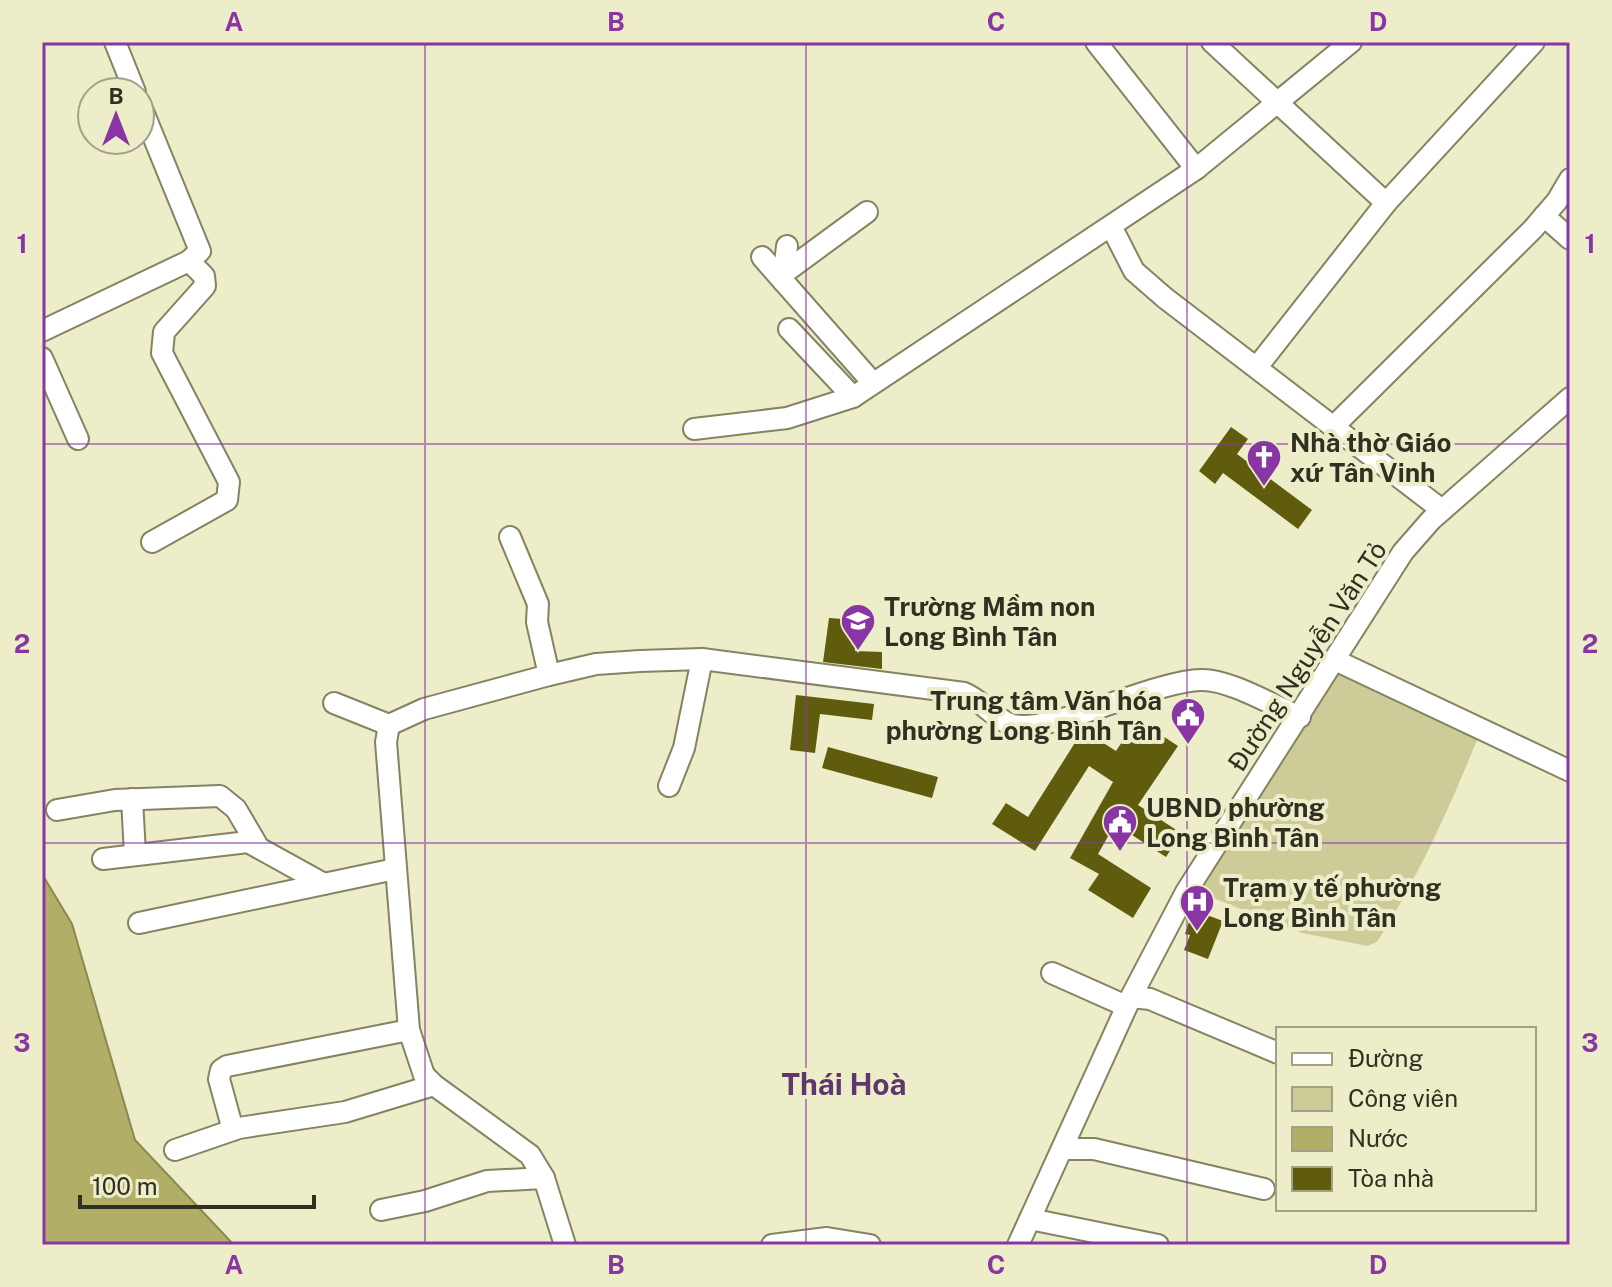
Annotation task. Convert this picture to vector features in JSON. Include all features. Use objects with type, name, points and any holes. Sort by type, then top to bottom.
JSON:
[{"type":"street","points":[[115,42],[129,76]]},
{"type":"street","points":[[1096,42],[1196,169]]},
{"type":"street","points":[[1212,42],[1386,203]]},
{"type":"street","points":[[694,429],[787,418],[853,397],[1112,228],[1196,169],[1351,42]]},
{"type":"street","points":[[1257,367],[1386,203],[1534,42]]},
{"type":"street","points":[[42,331],[189,261],[200,251],[156,143]]},
{"type":"street","points":[[1334,426],[1544,216],[1570,179]]},
{"type":"street","points":[[784,277],[867,212]]},
{"type":"street","points":[[1544,216],[1570,239]]},
{"type":"street","points":[[1112,228],[1134,271],[1442,510]]},
{"type":"street","points":[[784,277],[787,246]]},
{"type":"street","points":[[762,257],[784,277],[873,383]]},
{"type":"street","points":[[152,542],[227,500],[229,491],[229,482],[162,353],[164,332],[205,286],[204,276],[189,261]]},
{"type":"street","points":[[789,329],[853,397]]},
{"type":"street","points":[[42,358],[78,439]]},
{"type":"street","name":"Đường Nguyễn Văn Tỏ","points":[[1018,1245],[1128,1002],[1186,892],[1403,552],[1442,510],[1570,398]]},
{"type":"street","points":[[510,537],[538,604],[537,622],[549,675]]},
{"type":"street","points":[[669,786],[684,748],[702,659]]},
{"type":"street","points":[[334,703],[389,725],[424,709],[500,692],[549,675],[596,664],[702,659],[964,693],[979,699],[1010,725],[1039,725],[1175,682],[1205,679],[1300,717]]},
{"type":"street","points":[[1335,660],[1570,771]]},
{"type":"street","points":[[389,725],[386,742],[409,1030],[424,1075],[530,1155],[544,1178],[565,1245]]},
{"type":"street","points":[[57,810],[132,799],[220,796],[236,809],[256,843],[324,884]]},
{"type":"street","points":[[132,799],[135,854]]},
{"type":"street","points":[[103,859],[256,843]]},
{"type":"street","points":[[139,923],[395,869]]},
{"type":"street","points":[[1052,973],[1128,1002],[1150,999],[1276,1052]]},
{"type":"street","points":[[233,1130],[219,1079],[221,1070],[227,1066],[409,1030]]},
{"type":"street","points":[[175,1150],[233,1130],[345,1112],[434,1085]]},
{"type":"street","points":[[1062,1149],[1094,1149],[1264,1189]]},
{"type":"street","points":[[381,1210],[425,1201],[487,1181],[544,1178]]},
{"type":"street","points":[[1030,1219],[1158,1245]]},
{"type":"street","points":[[772,1245],[837,1242],[870,1245]]},
{"type":"green space","points":[[1341,668],[1479,735],[1445,815],[1407,892],[1377,942],[1367,946],[1302,933],[1198,892]]},
{"type":"water","points":[[42,874],[72,924],[135,1140],[234,1245],[42,1245]]},
{"type":"building","points":[[1231,427],[1248,439],[1237,454],[1312,510],[1298,529],[1223,473],[1215,484],[1199,471]]},
{"type":"building","points":[[829,618],[856,620],[855,651],[882,652],[882,669],[823,662]]},
{"type":"building","points":[[796,695],[874,704],[872,720],[820,714],[815,753],[790,750]]},
{"type":"building","points":[[1137,719],[1178,746],[1138,805],[1181,833],[1166,857],[1115,824],[1098,854],[1151,888],[1133,918],[1088,890],[1099,874],[1070,858],[1113,782],[1089,766],[1035,851],[992,824],[1006,803],[1028,817],[1083,730],[1116,751]]},
{"type":"building","points":[[828,747],[938,777],[932,798],[822,768]]},
{"type":"building","points":[[1199,912],[1223,921],[1208,959],[1184,950],[1190,935],[1185,934],[1189,922],[1194,924]]},
{"type":"place","name":"Nhà thờ Giáo xứ Tân Vinh","points":[[1264,488]]},
{"type":"place","name":"Trường Mầm non Long Bình Tân","points":[[858,652]]},
{"type":"place","name":"Trung tâm Văn hóa phường Long Bình Tân","points":[[1188,746]]},
{"type":"place","name":"UBND phường Long Bình Tân","points":[[1120,853]]},
{"type":"place","name":"Trạm y tế phường Long Bình Tân","points":[[1197,933]]},
{"type":"district","name":"Thái Hoà","points":[[844,1084]]}]
